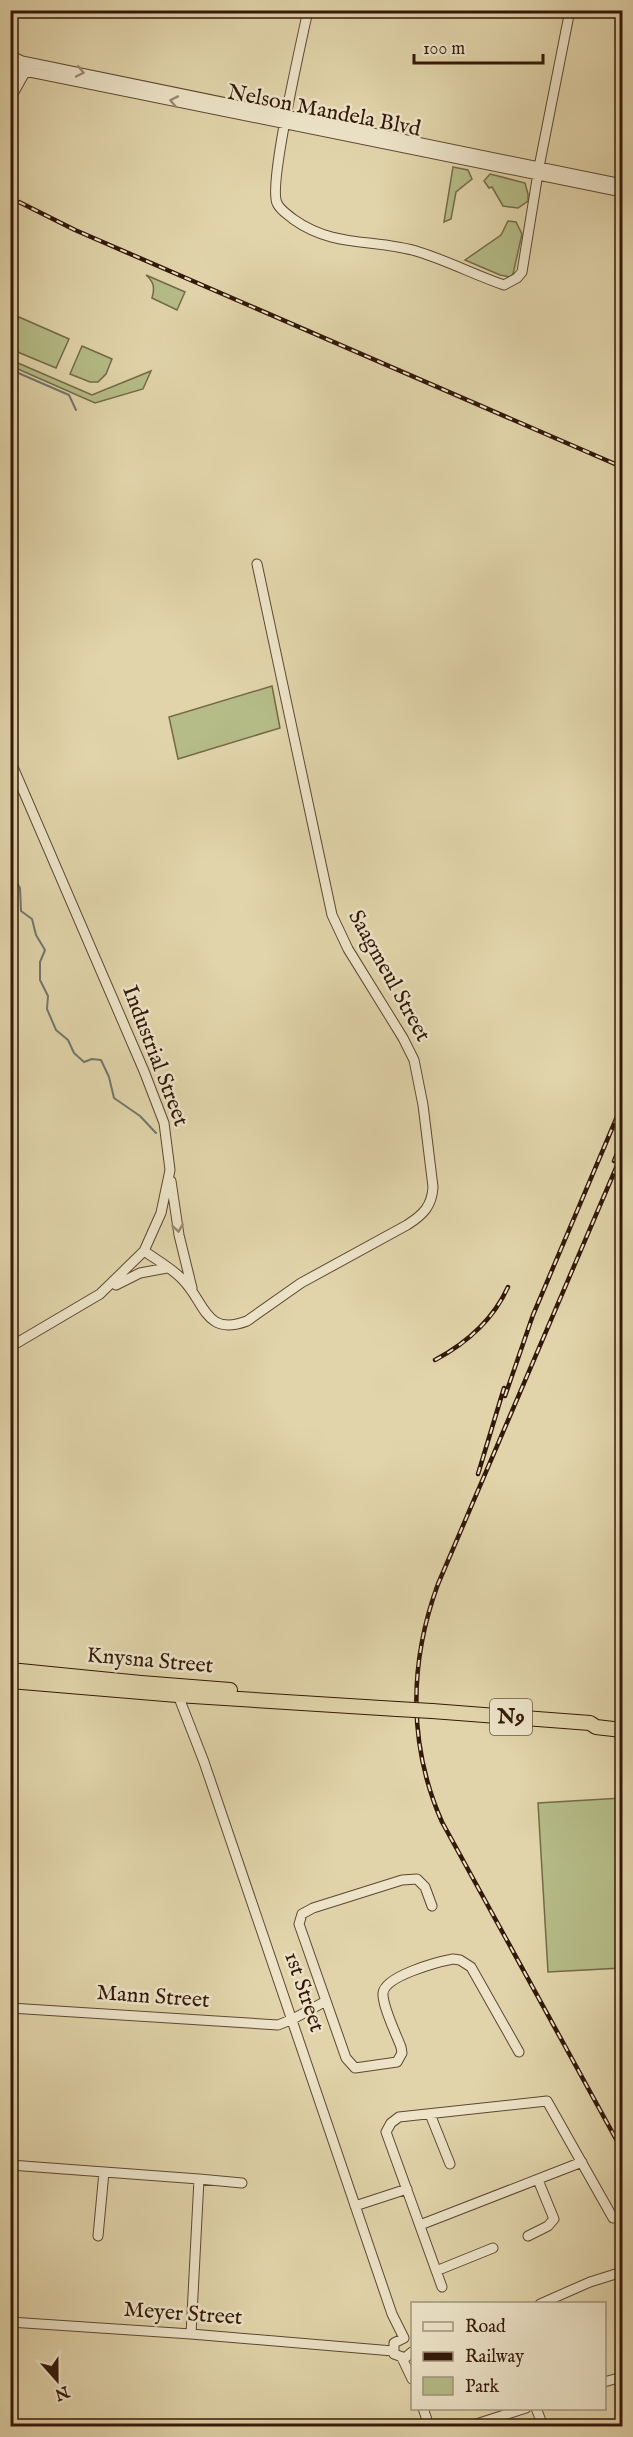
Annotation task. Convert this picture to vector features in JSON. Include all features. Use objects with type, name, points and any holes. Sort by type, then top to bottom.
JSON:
[{"type":"highway","name":"Knysna Street","points":[[10,1670],[141,1683],[267,1702],[285,1700],[590,1723]]},
{"type":"highway","name":"Knysna Street","points":[[10,1681],[176,1690]]},
{"type":"highway","name":"N9","points":[[590,1723],[601,1720],[622,1720]]},
{"type":"highway","name":"N9","points":[[590,1723],[596,1727],[622,1730]]},
{"type":"street","points":[[308,10],[286,119],[275,186],[276,202],[283,211],[316,232],[350,242],[416,251],[504,285],[517,278],[522,272],[538,171],[570,10]]},
{"type":"street","name":"Nelson Mandela Blvd","points":[[10,55],[26,62],[538,171],[622,192]]},
{"type":"street","points":[[10,87],[18,71],[26,62]]},
{"type":"street","points":[[10,99],[18,71]]},
{"type":"street","name":"Nelson Mandela Blvd","points":[[18,71],[286,119]]},
{"type":"street","name":"Nelson Mandela Blvd","points":[[538,171],[622,184]]},
{"type":"street","name":"Saagmeul Street","points":[[144,1251],[183,1279],[203,1310],[216,1322],[233,1325],[247,1321],[301,1283],[420,1217],[432,1199],[433,1186],[423,1105],[414,1060],[403,1038],[348,950],[332,915],[257,564]]},
{"type":"street","name":"Industrial Street","points":[[10,760],[144,1071],[164,1123],[170,1170],[161,1213],[144,1251],[100,1294],[10,1347]]},
{"type":"street","points":[[170,1170],[179,1235],[192,1292]]},
{"type":"street","points":[[100,1294],[140,1273],[167,1268]]},
{"type":"street","name":"1st Street","points":[[176,1690],[204,1762],[392,2314],[404,2343]]},
{"type":"street","points":[[432,1906],[425,1887],[417,1879],[402,1880],[305,1910],[298,1920],[346,2058],[355,2068],[397,2062],[402,2054],[382,1995],[385,1985],[395,1978],[447,1960],[460,1960],[471,1967],[519,2052]]},
{"type":"street","name":"Mann Street","points":[[10,2008],[278,2025],[326,2001]]},
{"type":"street","points":[[442,2287],[386,2132],[387,2128],[399,2117],[547,2101],[613,2218]]},
{"type":"street","points":[[430,2114],[450,2164]]},
{"type":"street","points":[[420,2225],[582,2162]]},
{"type":"street","points":[[10,2165],[242,2183]]},
{"type":"street","points":[[98,2236],[104,2172]]},
{"type":"street","points":[[190,2334],[199,2179]]},
{"type":"street","points":[[528,2236],[548,2226],[554,2219],[538,2180]]},
{"type":"street","points":[[355,2206],[407,2189]]},
{"type":"street","points":[[436,2271],[493,2248]]},
{"type":"street","points":[[545,2302],[590,2282],[622,2272]]},
{"type":"street","name":"Meyer Street","points":[[10,2322],[353,2348],[404,2343]]},
{"type":"street","points":[[404,2343],[396,2356],[410,2355]]},
{"type":"street","points":[[606,2381],[622,2376]]},
{"type":"street","points":[[423,2410],[429,2427]]},
{"type":"street","points":[[470,2427],[523,2410]]},
{"type":"street","points":[[536,2410],[543,2427]]},
{"type":"green space","points":[[453,167],[468,170],[472,179],[456,192],[451,219],[444,222]]},
{"type":"green space","points":[[490,174],[525,183],[528,201],[518,208],[503,206],[492,187],[489,188],[484,181]]},
{"type":"green space","points":[[508,221],[516,222],[522,234],[513,274],[510,277],[465,260],[501,235]]},
{"type":"green space","points":[[146,275],[185,292],[177,310],[152,298],[153,285]]},
{"type":"green space","points":[[19,317],[69,339],[56,368],[11,347],[11,328],[14,329]]},
{"type":"green space","points":[[82,346],[112,359],[106,374],[98,382],[90,382],[70,374]]},
{"type":"green space","points":[[11,360],[92,395],[151,371],[143,389],[95,403],[11,366]]},
{"type":"green space","points":[[272,686],[280,728],[178,759],[169,717]]},
{"type":"green space","points":[[622,1798],[622,1968],[548,1972],[538,1803]]},
{"type":"waterway","points":[[15,368],[16,372],[69,395],[76,410]]},
{"type":"waterway","points":[[10,868],[20,888],[21,911],[32,919],[36,935],[45,950],[40,962],[40,980],[48,996],[47,1009],[56,1030],[68,1040],[74,1053],[84,1062],[92,1059],[101,1060],[109,1077],[114,1098],[140,1116],[156,1133]]},
{"type":"railway","points":[[19,202],[75,230],[622,467]]},
{"type":"railway","points":[[505,1396],[533,1315],[622,1105]]},
{"type":"railway","points":[[614,1161],[622,1141]]},
{"type":"railway","points":[[622,1154],[438,1584],[428,1614],[422,1644],[416,1704],[423,1763],[442,1822],[622,2150]]},
{"type":"railway","points":[[435,1360],[478,1330],[495,1310],[508,1287]]},
{"type":"railway","points":[[478,1474],[504,1388]]}]
